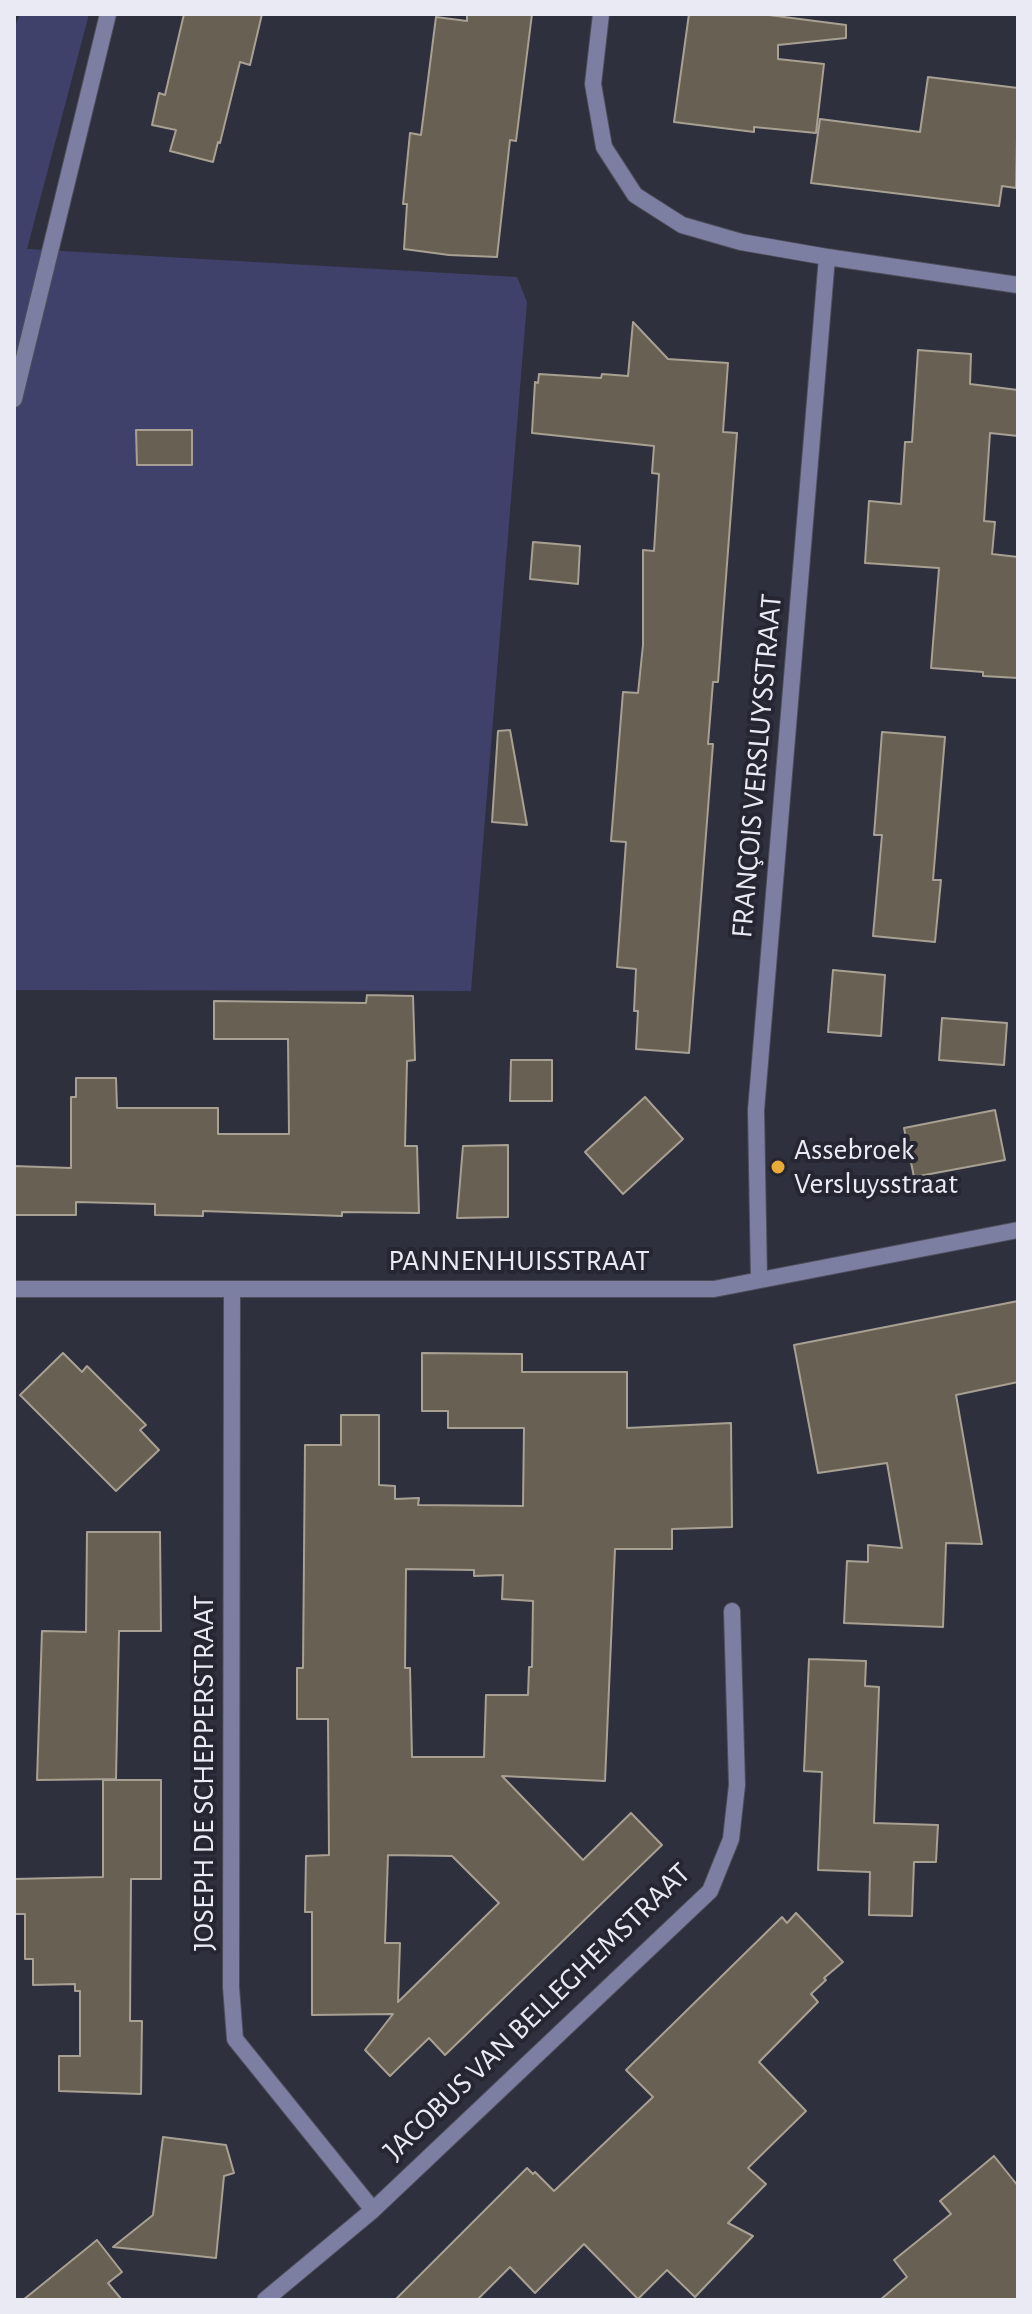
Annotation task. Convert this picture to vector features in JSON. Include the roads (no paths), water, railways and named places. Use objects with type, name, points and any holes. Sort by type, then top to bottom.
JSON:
[{"type":"street","points":[[14,399],[108,14]]},
{"type":"street","points":[[601,14],[593,84],[604,147],[635,195],[682,225],[741,242],[1018,285]]},
{"type":"street","name":"FRANÇOIS VERSLUYSSTRAAT","points":[[759,1280],[756,1110],[827,257]]},
{"type":"street","name":"PANNENHUISSTRAAT","points":[[14,1289],[714,1289],[1018,1230]]},
{"type":"street","name":"JOSEPH DE SCHEPPERSTRAAT","points":[[232,1289],[231,1987],[235,2039],[373,2210]]},
{"type":"street","name":"JACOBUS VAN BELLEGHEMSTRAAT","points":[[265,2300],[373,2210],[710,1891],[731,1839],[737,1785],[732,1611]]},
{"type":"place","name":"Assebroek Versluysstraat","points":[[778,1167]]}]
